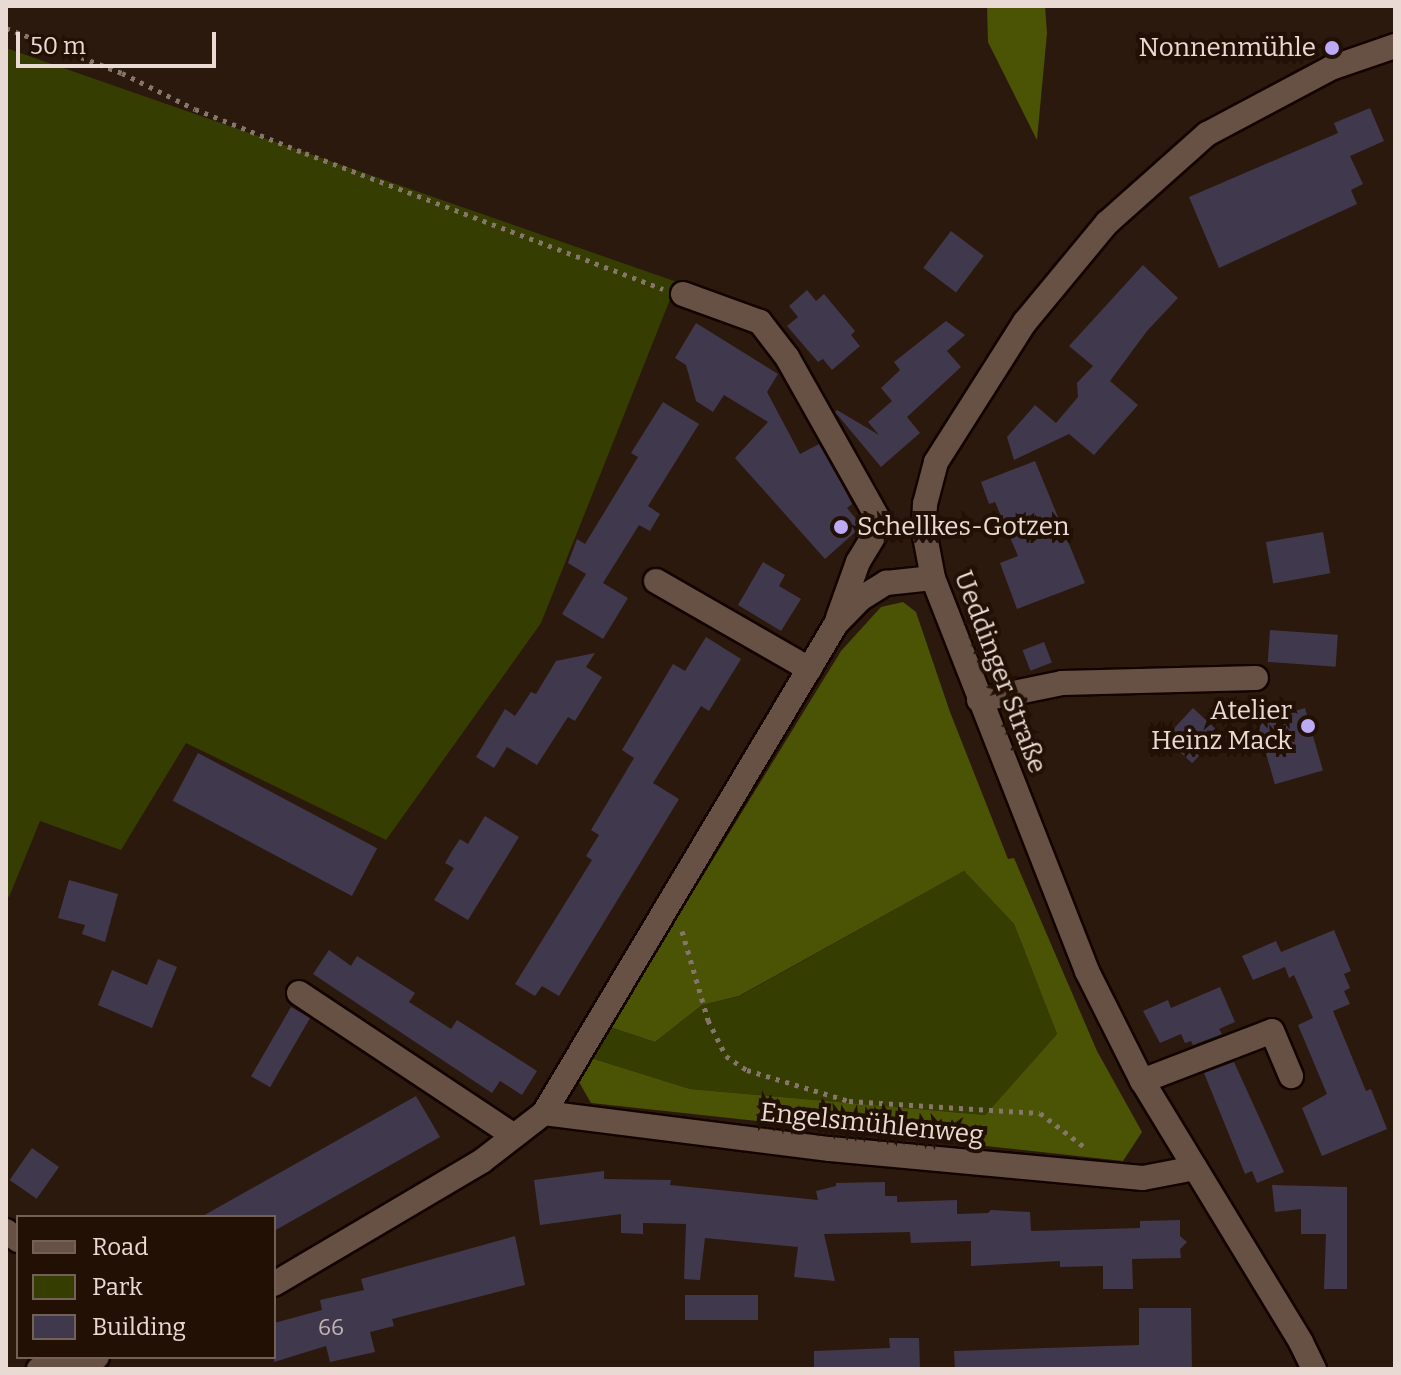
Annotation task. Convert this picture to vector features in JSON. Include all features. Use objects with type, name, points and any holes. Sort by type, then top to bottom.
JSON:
[{"type":"street","name":"Ueddinger Straße","points":[[1314,1369],[1301,1342],[1142,1081],[1087,971],[933,578],[925,517],[929,482],[936,462],[1025,322],[1107,223],[1207,134],[1331,68],[1395,46]]},
{"type":"street","points":[[276,1283],[482,1161],[544,1113],[836,624],[858,562],[881,524],[787,357],[760,322],[683,294]]},
{"type":"street","points":[[836,624],[860,599],[886,583],[933,578]]},
{"type":"street","points":[[656,581],[809,669]]},
{"type":"street","points":[[979,700],[1062,683],[1256,678]]},
{"type":"street","points":[[299,993],[514,1136]]},
{"type":"street","points":[[1142,1081],[1272,1031],[1291,1076]]},
{"type":"street","name":"Engelsmühlenweg","points":[[544,1113],[830,1149],[1143,1178],[1195,1168]]},
{"type":"street","points":[[39,1369],[87,1359]]},
{"type":"path","points":[[6,28],[122,73],[195,109],[305,153],[683,294]]},
{"type":"path","points":[[673,897],[708,1020],[726,1056],[747,1070],[849,1101],[1040,1113],[1105,1163],[1108,1175]]},
{"type":"green space","points":[[987,6],[1045,6],[1047,33],[1037,140],[988,42]]},
{"type":"green space","points":[[6,48],[677,282],[541,623],[386,840],[186,743],[121,850],[40,821],[9,897],[6,895]]},
{"type":"green space","points":[[903,602],[916,612],[950,712],[1008,859],[1014,858],[1097,1051],[1142,1132],[1123,1161],[591,1103],[579,1082],[591,1058],[690,1089],[985,1115],[1057,1034],[1014,924],[964,871],[739,996],[702,1005],[655,1042],[610,1027],[841,651],[881,607]]},
{"type":"green space","points":[[964,871],[1014,924],[1057,1034],[985,1115],[690,1089],[591,1058],[610,1027],[655,1042],[702,1005],[740,996]]},
{"type":"building","points":[[1370,108],[1384,141],[1350,156],[1363,184],[1351,190],[1357,204],[1219,268],[1189,197],[1338,133],[1334,123]]},
{"type":"building","points":[[951,231],[984,256],[956,292],[923,268]]},
{"type":"building","points":[[1143,265],[1178,298],[1147,331],[1110,381],[1138,405],[1094,455],[1069,434],[1014,460],[1007,437],[1035,405],[1056,423],[1078,397],[1077,383],[1093,366],[1069,346]]},
{"type":"building","points":[[807,290],[816,301],[824,294],[855,331],[851,335],[860,346],[832,370],[823,359],[818,362],[787,326],[798,317],[789,306]]},
{"type":"building","points":[[946,321],[965,335],[947,351],[961,367],[907,417],[920,433],[881,467],[835,412],[837,410],[879,435],[868,422],[892,401],[881,388],[900,370],[894,362]]},
{"type":"building","points":[[696,323],[778,374],[767,392],[800,454],[819,444],[845,490],[852,504],[847,508],[862,526],[825,559],[735,458],[768,422],[724,395],[713,412],[696,401],[686,365],[675,358]]},
{"type":"building","points":[[663,402],[699,424],[648,506],[660,514],[650,531],[639,525],[603,583],[628,598],[603,639],[562,614],[586,574],[568,563],[577,539],[585,544],[638,457],[631,453]]},
{"type":"building","points":[[1035,461],[1085,583],[1017,609],[1000,563],[1018,556],[995,502],[989,504],[981,482]]},
{"type":"building","points":[[1323,532],[1330,573],[1273,583],[1266,542]]},
{"type":"building","points":[[763,562],[785,575],[779,586],[801,599],[781,631],[738,605]]},
{"type":"building","points":[[1270,630],[1338,635],[1336,667],[1268,662]]},
{"type":"building","points":[[706,637],[741,659],[709,711],[701,706],[653,783],[679,799],[559,996],[542,986],[535,996],[515,984],[592,860],[586,856],[599,835],[591,830],[634,758],[622,750],[673,664],[685,671]]},
{"type":"building","points":[[1044,642],[1052,663],[1030,671],[1023,650]]},
{"type":"building","points":[[595,653],[586,667],[602,677],[575,721],[568,717],[537,765],[507,747],[494,768],[476,757],[505,709],[515,716],[531,692],[536,694],[556,661]]},
{"type":"building","points":[[1193,708],[1220,733],[1192,763],[1165,738]]},
{"type":"building","points":[[1305,708],[1323,770],[1275,784],[1257,722]]},
{"type":"building","points":[[198,753],[377,848],[352,896],[173,801]]},
{"type":"building","points":[[485,816],[519,837],[468,920],[434,900],[454,868],[445,863],[452,851],[460,839],[468,844]]},
{"type":"building","points":[[69,880],[118,894],[105,942],[82,934],[85,925],[58,918]]},
{"type":"building","points":[[1334,930],[1351,971],[1344,974],[1350,988],[1344,991],[1350,1004],[1333,1011],[1366,1091],[1371,1089],[1387,1129],[1322,1156],[1302,1108],[1327,1094],[1298,1025],[1313,1018],[1294,975],[1289,978],[1285,967],[1253,980],[1242,956],[1276,941],[1281,952]]},
{"type":"building","points":[[329,950],[351,966],[357,956],[415,993],[409,1002],[451,1029],[457,1020],[537,1071],[522,1095],[500,1081],[492,1093],[313,974]]},
{"type":"building","points":[[158,959],[177,967],[152,1028],[98,1005],[112,970],[147,985]]},
{"type":"building","points":[[1220,987],[1235,1022],[1219,1029],[1222,1034],[1193,1045],[1191,1041],[1185,1043],[1181,1034],[1160,1043],[1143,1011],[1168,1000],[1171,1008]]},
{"type":"building","points":[[291,1007],[310,1018],[270,1087],[251,1076]]},
{"type":"building","points":[[1234,1062],[1284,1172],[1257,1183],[1252,1171],[1245,1174],[1204,1073]]},
{"type":"building","points":[[416,1096],[440,1137],[276,1230],[276,1215],[205,1215]]},
{"type":"building","points":[[32,1148],[59,1167],[37,1199],[10,1180]]},
{"type":"building","points":[[604,1171],[604,1179],[671,1180],[670,1185],[818,1200],[816,1191],[836,1186],[836,1183],[885,1182],[885,1196],[897,1196],[897,1202],[957,1200],[957,1214],[988,1213],[991,1210],[1030,1212],[1031,1231],[1140,1228],[1140,1221],[1180,1220],[1180,1236],[1187,1242],[1180,1249],[1181,1258],[1132,1259],[1133,1289],[1103,1289],[1103,1266],[1060,1267],[1060,1261],[971,1266],[971,1241],[911,1243],[910,1232],[824,1234],[835,1281],[794,1277],[798,1247],[705,1238],[700,1280],[684,1279],[686,1224],[643,1223],[643,1234],[621,1233],[621,1214],[540,1225],[534,1180]]},
{"type":"building","points":[[1272,1185],[1347,1187],[1347,1289],[1324,1289],[1326,1234],[1301,1234],[1301,1209],[1275,1212]]},
{"type":"building","points":[[515,1236],[525,1285],[392,1319],[394,1326],[370,1332],[375,1352],[330,1362],[326,1346],[274,1362],[276,1322],[322,1310],[320,1300],[364,1290],[361,1279]]},
{"type":"building","points":[[685,1295],[758,1295],[758,1320],[685,1320]]},
{"type":"building","points":[[1139,1308],[1191,1308],[1192,1369],[955,1369],[954,1351],[1139,1345]]},
{"type":"building","points":[[889,1338],[919,1338],[920,1369],[814,1369],[814,1351],[890,1348]]},
{"type":"place","name":"Nonnenmühle","points":[[1332,48]]},
{"type":"place","name":"Schellkes-Gotzen","points":[[841,527]]},
{"type":"place","name":"Atelier Heinz Mack","points":[[1308,726]]}]
